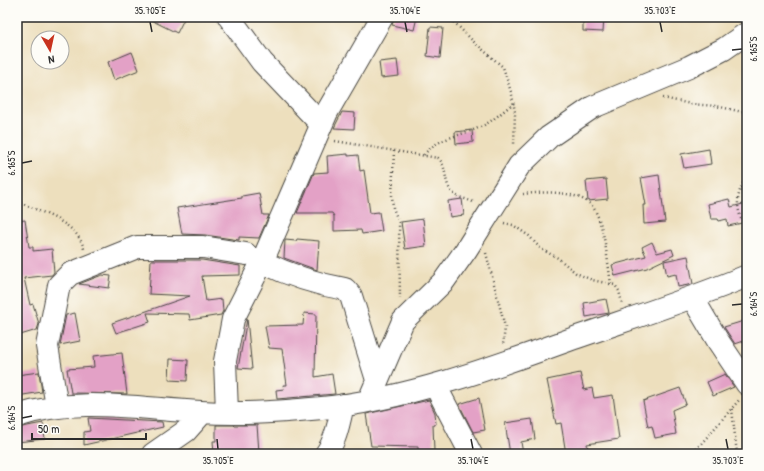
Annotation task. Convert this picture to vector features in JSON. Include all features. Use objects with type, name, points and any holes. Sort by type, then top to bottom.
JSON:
[{"type":"street","points":[[229,17],[262,62],[318,131]]},
{"type":"street","points":[[227,412],[225,361],[233,319],[254,258],[318,131],[382,17]]},
{"type":"street","points":[[369,400],[403,321],[444,281],[519,166],[549,137],[593,107],[689,67],[724,49],[747,33]]},
{"type":"street","points":[[57,407],[47,346],[59,285],[70,274],[137,247],[204,247],[254,258],[290,275],[313,283],[345,289],[351,296],[377,380]]},
{"type":"street","points":[[17,416],[57,407],[103,405],[202,412],[281,412],[343,405],[435,385],[623,322],[747,276]]},
{"type":"street","points":[[692,297],[718,341],[746,381]]},
{"type":"street","points":[[435,385],[471,454]]},
{"type":"street","points":[[326,454],[331,447],[337,432],[343,405]]},
{"type":"street","points":[[153,454],[186,432],[202,412]]},
{"type":"path","points":[[451,19],[475,43],[503,67],[516,112],[514,151]]},
{"type":"path","points":[[662,98],[691,104],[716,106],[747,113]]},
{"type":"path","points":[[424,155],[428,148],[459,134],[478,128],[514,103]]},
{"type":"path","points":[[318,131],[350,142],[438,158],[444,162],[449,188],[452,194],[473,202],[488,213],[513,225],[529,236],[541,249],[558,258],[576,273],[592,280],[614,285],[619,292],[622,302],[623,322]]},
{"type":"path","points":[[394,151],[392,195],[393,208],[398,223],[399,305],[403,321]]},
{"type":"path","points":[[747,176],[740,187],[737,203],[747,234]]},
{"type":"path","points":[[488,213],[552,192],[582,199],[590,204],[598,218],[611,284]]},
{"type":"path","points":[[17,201],[61,222],[76,235],[82,241],[88,267]]},
{"type":"path","points":[[488,213],[505,327],[503,345],[497,365]]},
{"type":"path","points":[[689,454],[701,444],[732,409],[739,400],[746,381]]},
{"type":"path","points":[[732,409],[737,454]]},
{"type":"building","points":[[145,17],[185,17],[177,33]]},
{"type":"building","points":[[394,17],[417,17],[414,30],[392,25]]},
{"type":"building","points":[[583,17],[604,17],[603,32],[583,31]]},
{"type":"building","points":[[430,27],[443,28],[440,58],[427,56]]},
{"type":"building","points":[[132,52],[139,70],[114,80],[108,62]]},
{"type":"building","points":[[397,60],[399,76],[381,78],[379,62]]},
{"type":"building","points":[[342,112],[355,113],[354,129],[334,128]]},
{"type":"building","points":[[472,130],[473,142],[456,144],[455,132]]},
{"type":"building","points":[[709,149],[711,164],[684,168],[681,154]]},
{"type":"building","points":[[348,154],[348,156],[358,155],[360,171],[364,170],[370,213],[379,212],[382,231],[362,234],[361,230],[334,231],[334,216],[332,213],[297,213],[314,173],[328,172],[327,156]]},
{"type":"building","points":[[659,175],[665,222],[644,224],[643,205],[646,205],[641,178]]},
{"type":"building","points":[[606,179],[608,199],[588,201],[586,181]]},
{"type":"building","points":[[259,193],[263,215],[269,215],[259,238],[239,237],[239,240],[205,235],[182,234],[177,208],[242,198],[242,196]]},
{"type":"building","points":[[462,199],[464,215],[450,217],[448,201]]},
{"type":"building","points":[[729,199],[731,207],[747,203],[747,222],[728,226],[727,219],[719,221],[718,219],[711,219],[708,204]]},
{"type":"building","points":[[423,219],[426,246],[405,249],[401,222]]},
{"type":"building","points":[[25,220],[29,247],[33,247],[33,251],[52,249],[54,272],[52,275],[24,278],[30,305],[33,304],[39,324],[37,330],[17,336],[17,265],[19,265],[17,221]]},
{"type":"building","points":[[297,239],[319,241],[317,270],[284,258],[285,240],[296,241]]},
{"type":"building","points":[[652,242],[657,253],[672,249],[674,255],[647,268],[615,276],[612,265],[646,256],[642,247]]},
{"type":"building","points":[[688,256],[693,284],[678,287],[676,274],[667,276],[664,261]]},
{"type":"building","points":[[151,260],[202,260],[240,266],[240,275],[202,276],[206,301],[222,299],[223,311],[221,315],[190,320],[189,314],[147,313],[150,322],[116,333],[112,323],[190,296],[149,294]]},
{"type":"building","points":[[102,275],[111,276],[109,288],[79,284]]},
{"type":"building","points":[[606,299],[609,313],[586,317],[584,303]]},
{"type":"building","points":[[75,313],[80,341],[60,345],[66,315]]},
{"type":"building","points":[[304,313],[316,314],[315,377],[332,374],[335,394],[277,399],[276,390],[284,389],[283,385],[287,385],[282,349],[269,348],[265,326],[303,325]]},
{"type":"building","points":[[247,319],[252,369],[238,368]]},
{"type":"building","points":[[747,320],[747,340],[735,344],[724,327]]},
{"type":"building","points":[[122,353],[127,394],[71,393],[67,369],[94,367],[93,356]]},
{"type":"building","points":[[170,359],[188,360],[187,381],[169,380]]},
{"type":"building","points":[[39,372],[42,392],[17,396],[17,375]]},
{"type":"building","points":[[580,373],[584,390],[592,388],[594,398],[613,395],[619,439],[587,444],[589,454],[566,454],[561,423],[556,424],[547,380]]},
{"type":"building","points":[[725,374],[734,387],[713,396],[707,382]]},
{"type":"building","points":[[680,388],[686,404],[672,410],[676,434],[655,438],[652,426],[648,427],[643,401]]},
{"type":"building","points":[[479,398],[485,430],[473,432],[459,404]]},
{"type":"building","points":[[429,400],[435,413],[436,424],[433,425],[434,451],[418,452],[418,447],[371,446],[366,414]]},
{"type":"building","points":[[88,418],[162,422],[163,427],[84,445],[84,432],[90,431]]},
{"type":"building","points":[[532,419],[535,439],[521,442],[523,454],[510,454],[505,423]]},
{"type":"building","points":[[43,423],[45,439],[17,442],[17,428]]},
{"type":"building","points":[[216,425],[257,425],[259,452],[214,454],[213,441],[216,441]]}]
